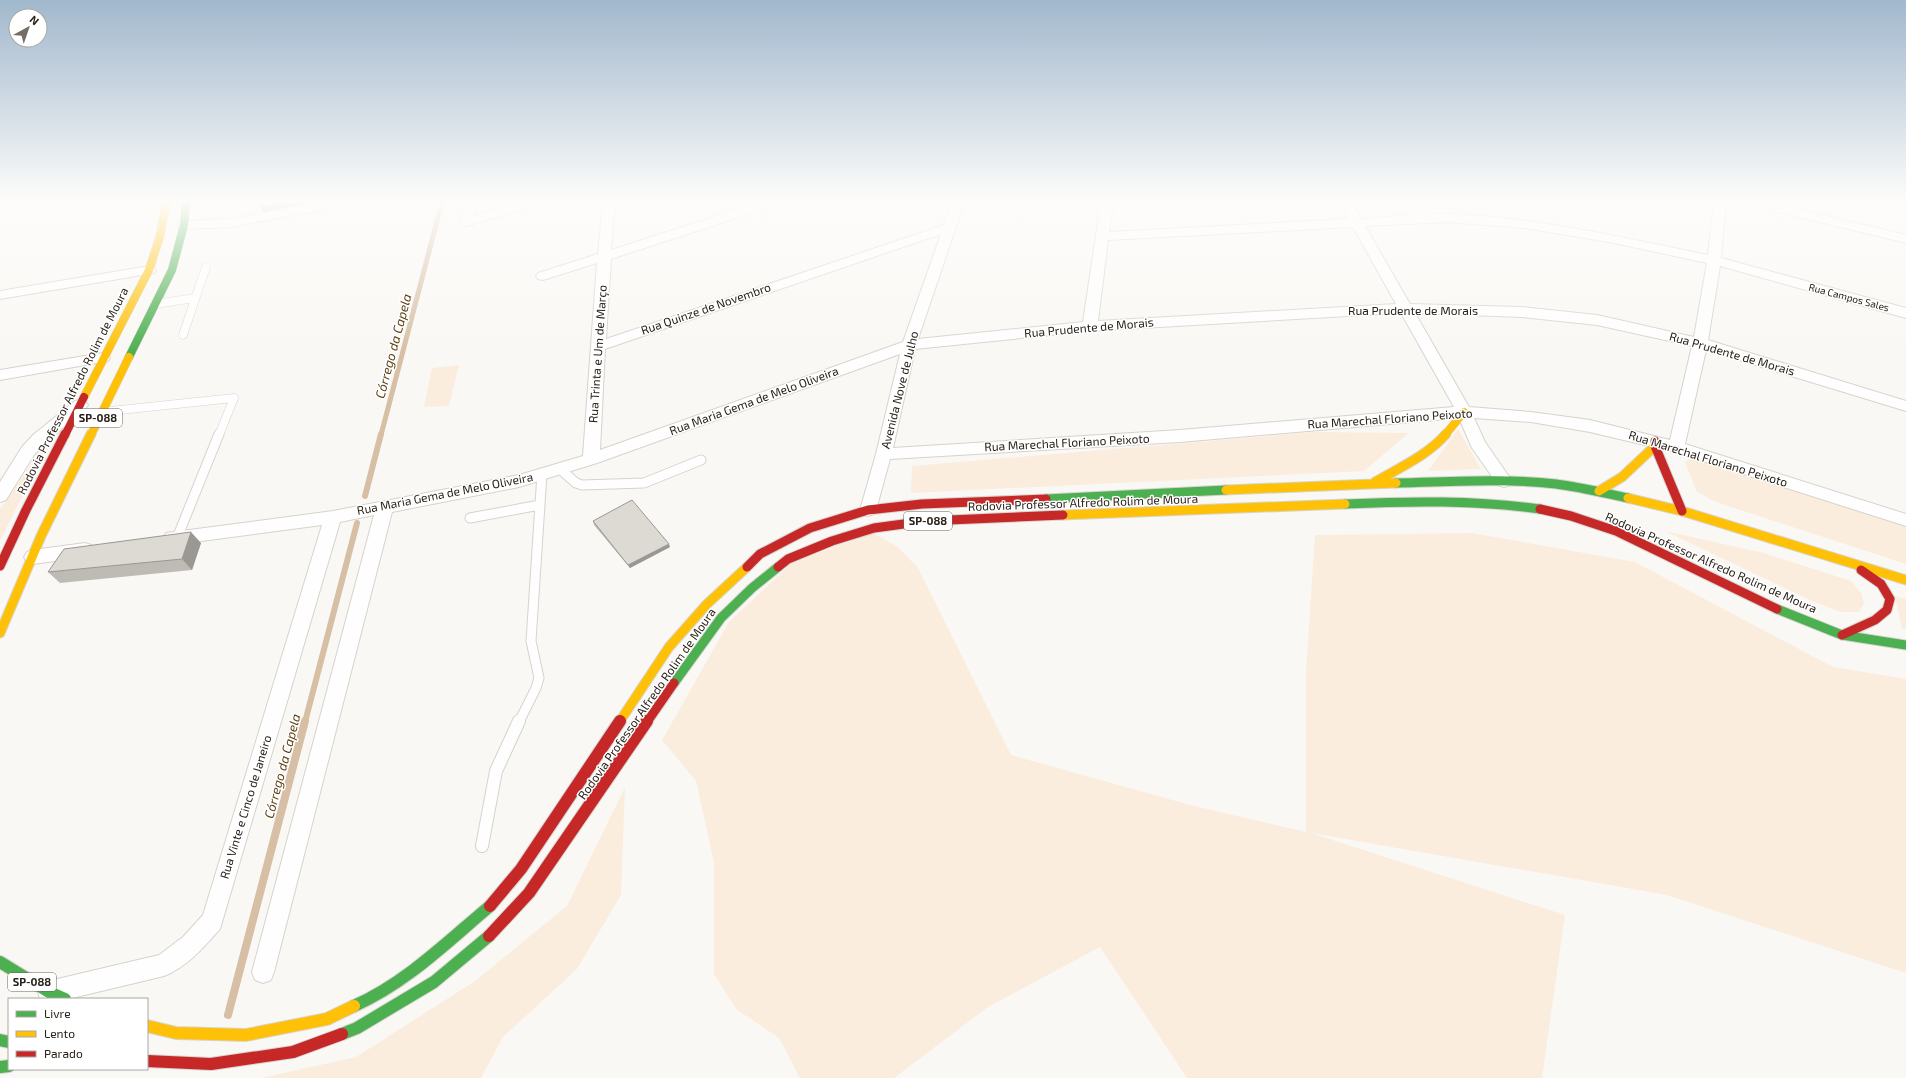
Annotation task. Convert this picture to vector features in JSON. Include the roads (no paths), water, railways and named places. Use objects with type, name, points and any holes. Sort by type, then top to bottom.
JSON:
[{"type":"main road","name":"Rodovia Professor Alfredo Rolim de Moura","points":[[0,566],[26,510],[149,270],[156,252]]},
{"type":"main road","name":"SP-088","points":[[0,633],[41,536],[172,270],[177,252]]},
{"type":"main road","points":[[1372,484],[1414,460],[1440,441],[1464,412]]},
{"type":"main road","points":[[1599,491],[1622,477],[1655,444],[1682,511]]},
{"type":"main road","name":"Rodovia Professor Alfredo Rolim de Moura","points":[[148,1026],[176,1033],[246,1035],[327,1019],[377,996],[416,969],[484,912],[521,869],[669,647],[707,604],[760,554],[810,528],[868,510],[922,504],[1372,484],[1504,481],[1548,483],[1599,491],[1682,511],[1906,580]]},
{"type":"main road","name":"Rodovia Professor Alfredo Rolim de Moura","points":[[148,1061],[211,1064],[293,1052],[357,1028],[434,982],[489,936],[529,893],[653,712],[721,618],[752,588],[788,559],[832,541],[874,528],[926,521],[1418,502],[1522,506],[1571,516],[1616,531],[1780,610],[1842,635],[1906,645]]},
{"type":"main road","points":[[1834,558],[1862,570],[1881,584],[1890,599],[1887,610],[1875,620],[1842,635]]},
{"type":"main road","name":"SP-088","points":[[0,965],[57,996]]},
{"type":"street","name":"Rua Trinta e Um de Março","points":[[591,459],[604,252]]},
{"type":"street","points":[[543,276],[615,252]]},
{"type":"street","name":"Rua Quinze de Novembro","points":[[599,346],[875,252]]},
{"type":"street","name":"Avenida Nove de Julho","points":[[868,510],[884,454],[909,345],[941,252]]},
{"type":"street","points":[[1090,326],[1100,252]]},
{"type":"street","points":[[1374,252],[1464,412],[1478,444],[1504,481]]},
{"type":"street","name":"Rua Campos Sales","points":[[1677,252],[1714,260],[1906,313]]},
{"type":"street","points":[[1676,447],[1700,343],[1715,252]]},
{"type":"street","points":[[0,295],[149,270]]},
{"type":"street","name":"Rua Prudente de Morais","points":[[909,345],[1090,326],[1316,312],[1406,308],[1522,312],[1597,320],[1700,343],[1906,406]]},
{"type":"street","name":"Rua Maria Gema de Melo Oliveira","points":[[154,541],[333,517],[519,482],[591,459],[909,345]]},
{"type":"street","points":[[0,375],[103,358]]},
{"type":"street","points":[[0,496],[28,451],[39,438],[80,405]]},
{"type":"street","name":"Rua Marechal Floriano Peixoto","points":[[884,454],[1180,436],[1464,412],[1531,418],[1590,426],[1655,444],[1676,447],[1906,520]]},
{"type":"street","points":[[263,972],[385,507]]},
{"type":"street","name":"Rua Vinte e Cinco de Janeiro","points":[[57,996],[164,965],[191,945],[212,921],[333,517]]},
{"type":"street","points":[[33,557],[101,548]]},
{"type":"lane","points":[[183,335],[206,267]]},
{"type":"lane","points":[[155,304],[195,298]]},
{"type":"lane","points":[[101,412],[234,398],[177,538]]},
{"type":"lane","points":[[560,469],[576,483],[582,486],[644,483],[655,480],[701,460]]},
{"type":"lane","points":[[482,846],[498,765],[536,688],[539,678],[531,641],[542,474]]},
{"type":"lane","points":[[470,518],[540,505]]},
{"type":"waterway","name":"Córrego da Capela","points":[[381,435],[429,252]]},
{"type":"waterway","name":"Córrego da Capela","points":[[365,496],[381,434]]},
{"type":"waterway","name":"Córrego da Capela","points":[[305,722],[357,523]]},
{"type":"waterway","name":"Córrego da Capela","points":[[228,1015],[305,721]]}]
